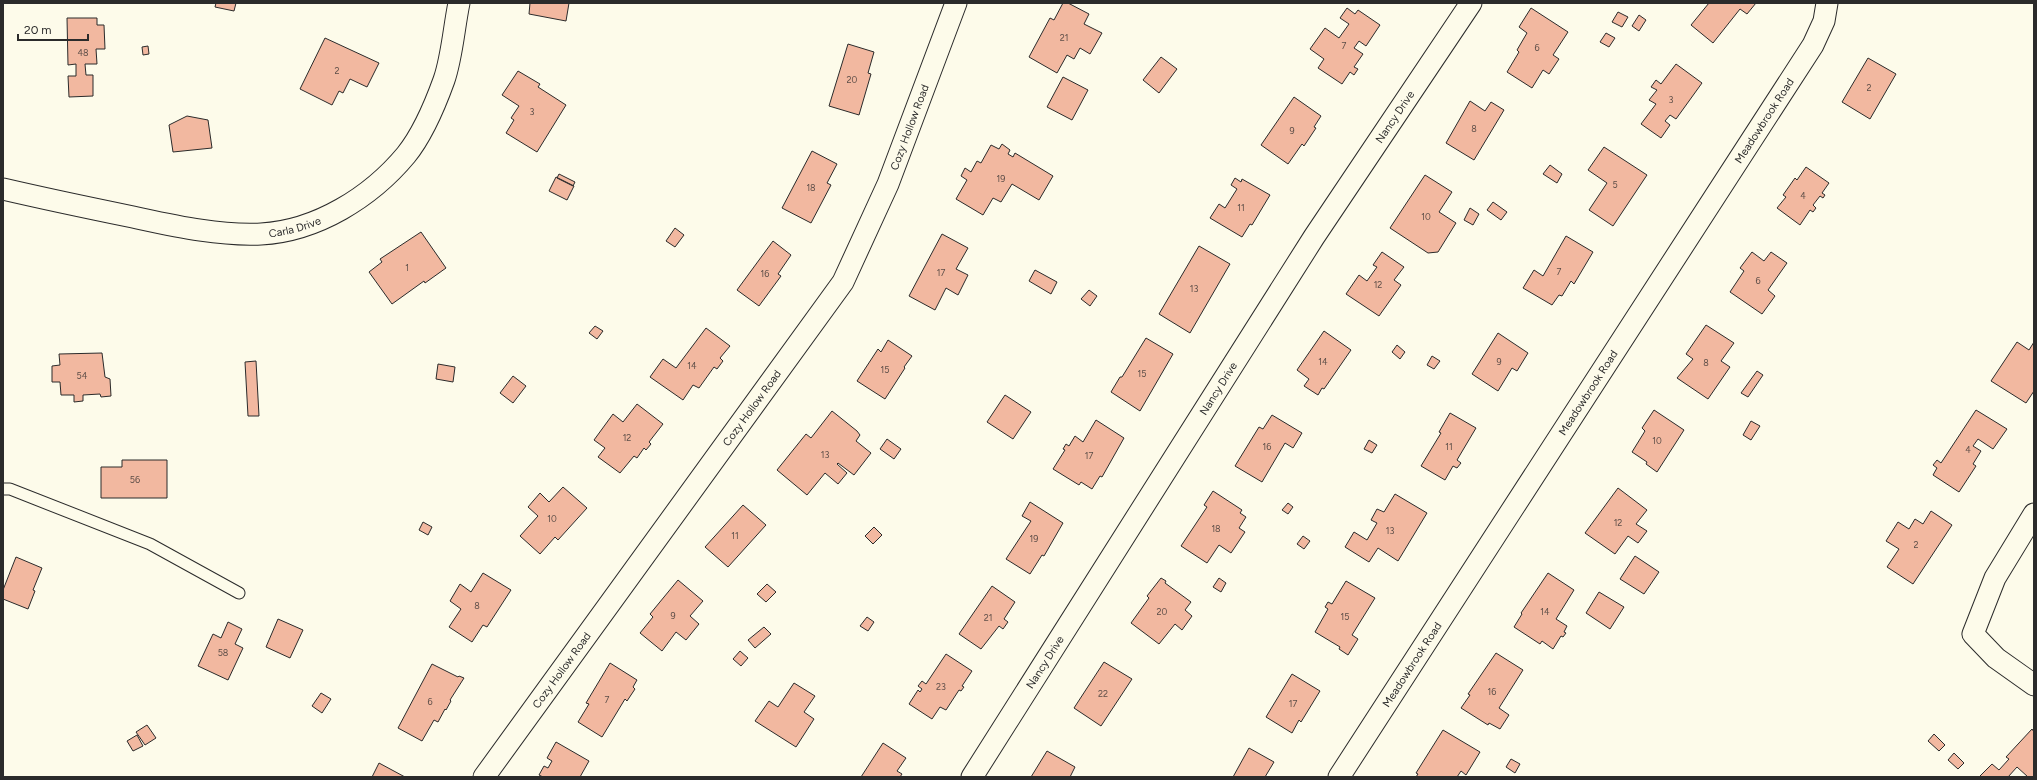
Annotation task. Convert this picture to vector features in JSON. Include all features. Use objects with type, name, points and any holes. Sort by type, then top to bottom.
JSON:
[{"type":"street","name":"Carla Drive","points":[[3,189],[183,227],[227,234],[262,234],[301,226],[342,210],[377,184],[406,155],[426,122],[444,79],[459,3]]},
{"type":"street","name":"Cozy Hollow Road","points":[[484,777],[843,282],[888,184],[956,3]]},
{"type":"street","name":"Nancy Drive","points":[[972,777],[1314,237],[1471,3]]},
{"type":"street","name":"Meadowbrook Road","points":[[1339,777],[1813,45],[1824,21],[1827,3]]},
{"type":"street","points":[[2034,514],[1995,578],[1972,634],[1996,658],[2034,685]]},
{"type":"lane","points":[[3,489],[16,492],[150,544],[238,593]]},
{"type":"building","points":[[216,3],[236,3],[234,11],[215,7]]},
{"type":"building","points":[[530,3],[569,3],[566,21],[529,14]]},
{"type":"building","points":[[1063,3],[1068,3],[1089,14],[1084,24],[1102,33],[1090,54],[1080,48],[1074,59],[1067,55],[1057,73],[1029,57],[1050,18],[1054,20]]},
{"type":"building","points":[[1709,3],[1756,3],[1747,14],[1740,9],[1713,43],[1691,25]]},
{"type":"building","points":[[1347,8],[1355,14],[1358,10],[1380,25],[1366,46],[1359,41],[1354,48],[1363,54],[1354,67],[1358,69],[1354,75],[1350,72],[1342,84],[1318,68],[1324,59],[1310,49],[1325,28],[1339,38],[1349,24],[1340,18]]},
{"type":"building","points":[[1531,8],[1568,32],[1553,55],[1559,59],[1549,74],[1543,70],[1532,88],[1507,72],[1519,52],[1517,50],[1527,33],[1519,27]]},
{"type":"building","points":[[1618,12],[1628,17],[1622,27],[1612,22]]},
{"type":"building","points":[[1639,15],[1646,20],[1639,31],[1632,26]]},
{"type":"building","points":[[67,18],[97,18],[97,25],[104,25],[105,49],[96,49],[97,64],[85,64],[86,75],[93,75],[93,96],[69,97],[68,76],[76,76],[76,64],[68,65]]},
{"type":"building","points":[[1606,33],[1615,38],[1609,47],[1600,42]]},
{"type":"building","points":[[325,38],[379,63],[367,87],[350,79],[343,93],[339,91],[332,105],[300,89]]},
{"type":"building","points":[[848,44],[874,52],[868,73],[871,74],[859,115],[829,106]]},
{"type":"building","points":[[148,46],[149,54],[143,55],[142,47]]},
{"type":"building","points":[[1161,57],[1177,69],[1159,93],[1143,80]]},
{"type":"building","points":[[1868,58],[1896,74],[1870,119],[1842,102]]},
{"type":"building","points":[[1676,64],[1702,83],[1676,119],[1670,115],[1665,121],[1670,125],[1661,138],[1641,124],[1656,104],[1649,100],[1657,90],[1651,87],[1656,80],[1661,84]]},
{"type":"building","points":[[518,71],[540,84],[538,87],[566,105],[537,152],[506,133],[514,120],[511,118],[519,106],[502,95]]},
{"type":"building","points":[[1063,77],[1088,90],[1072,120],[1047,107]]},
{"type":"building","points":[[1294,97],[1321,116],[1314,127],[1316,128],[1304,146],[1302,144],[1288,164],[1261,145]]},
{"type":"building","points":[[1470,101],[1485,111],[1491,102],[1504,110],[1474,160],[1446,143]]},
{"type":"building","points":[[187,116],[208,120],[212,148],[173,152],[169,125]]},
{"type":"building","points":[[1002,144],[1010,150],[1008,154],[1013,157],[1015,153],[1053,176],[1039,200],[1012,184],[1001,202],[993,198],[983,215],[956,199],[967,180],[961,176],[965,168],[971,172],[977,161],[981,163],[991,145],[999,149]]},
{"type":"building","points":[[1604,147],[1647,175],[1613,226],[1589,210],[1607,183],[1588,170]]},
{"type":"building","points":[[812,151],[837,164],[827,183],[831,185],[811,223],[782,208]]},
{"type":"building","points":[[1550,165],[1562,174],[1557,183],[1543,174]]},
{"type":"building","points":[[1806,167],[1829,183],[1822,193],[1825,195],[1823,198],[1820,196],[1813,205],[1816,208],[1813,212],[1810,210],[1800,225],[1777,208],[1786,197],[1783,195],[1795,178],[1797,180]]},
{"type":"building","points":[[559,174],[575,182],[573,186],[557,178]]},
{"type":"building","points":[[1425,175],[1452,192],[1439,212],[1456,223],[1438,252],[1428,253],[1390,228]]},
{"type":"building","points":[[556,177],[574,186],[567,200],[549,191]]},
{"type":"building","points":[[1235,178],[1241,182],[1242,179],[1270,195],[1252,225],[1250,224],[1242,237],[1210,218],[1219,204],[1225,208],[1237,189],[1231,185]]},
{"type":"building","points":[[1493,202],[1507,212],[1501,220],[1487,210]]},
{"type":"building","points":[[1470,208],[1479,214],[1473,225],[1464,220]]},
{"type":"building","points":[[675,228],[684,235],[675,247],[666,241]]},
{"type":"building","points":[[421,232],[446,268],[425,283],[424,281],[392,304],[369,272],[382,262],[380,259]]},
{"type":"building","points":[[942,234],[968,248],[956,269],[968,275],[958,295],[946,288],[935,310],[909,296]]},
{"type":"building","points":[[1566,236],[1593,252],[1574,284],[1571,281],[1562,296],[1559,295],[1552,305],[1523,288],[1534,270],[1543,276]]},
{"type":"building","points":[[773,241],[791,255],[778,274],[781,276],[759,306],[737,290]]},
{"type":"building","points":[[1199,246],[1230,264],[1190,333],[1159,314]]},
{"type":"building","points":[[1382,252],[1404,267],[1394,280],[1401,285],[1379,316],[1346,294],[1359,275],[1367,281],[1377,267],[1373,265]]},
{"type":"building","points":[[1752,252],[1764,261],[1771,252],[1787,263],[1768,290],[1775,296],[1762,314],[1730,292],[1744,271],[1740,268]]},
{"type":"building","points":[[1035,270],[1057,282],[1051,294],[1029,281]]},
{"type":"building","points":[[1089,290],[1097,296],[1090,306],[1081,299]]},
{"type":"building","points":[[1706,325],[1734,343],[1721,361],[1730,367],[1708,399],[1677,378],[1693,359],[1686,354]]},
{"type":"building","points":[[595,326],[603,331],[597,339],[589,333]]},
{"type":"building","points":[[706,328],[730,346],[720,358],[723,361],[717,369],[714,367],[699,388],[693,385],[683,400],[650,377],[663,359],[676,368]]},
{"type":"building","points":[[1324,331],[1351,350],[1324,389],[1322,388],[1318,395],[1304,386],[1309,379],[1297,370]]},
{"type":"building","points":[[1498,333],[1528,353],[1517,371],[1512,368],[1498,391],[1472,374]]},
{"type":"building","points":[[1146,338],[1173,354],[1140,411],[1111,392]]},
{"type":"building","points":[[888,340],[912,356],[885,399],[857,381],[878,349],[881,352]]},
{"type":"building","points":[[2017,342],[2029,350],[2034,342],[2034,391],[2026,403],[1991,381]]},
{"type":"building","points":[[1397,345],[1405,352],[1400,359],[1392,352]]},
{"type":"building","points":[[102,353],[105,377],[110,379],[111,396],[101,397],[100,394],[83,395],[83,401],[74,402],[74,395],[61,395],[60,382],[52,382],[52,366],[60,365],[59,354]]},
{"type":"building","points":[[1432,356],[1440,361],[1434,369],[1427,365]]},
{"type":"building","points":[[256,361],[259,416],[248,416],[245,362]]},
{"type":"building","points":[[438,364],[455,367],[453,382],[436,379]]},
{"type":"building","points":[[1757,371],[1763,375],[1748,397],[1741,393]]},
{"type":"building","points":[[513,376],[526,386],[513,403],[500,393]]},
{"type":"building","points":[[1005,395],[1031,412],[1013,439],[987,422]]},
{"type":"building","points":[[637,404],[663,424],[649,442],[651,444],[646,450],[644,448],[637,458],[634,456],[620,473],[598,457],[605,448],[594,440],[613,414],[623,422]]},
{"type":"building","points":[[1654,410],[1684,430],[1657,472],[1646,464],[1647,462],[1632,452],[1645,431],[1642,428]]},
{"type":"building","points":[[1976,410],[2007,429],[1993,449],[1978,439],[1973,446],[1981,451],[1973,464],[1976,466],[1959,492],[1933,475],[1937,468],[1933,465],[1937,460],[1941,463]]},
{"type":"building","points":[[832,411],[857,431],[860,435],[856,441],[871,453],[854,475],[838,463],[837,464],[847,473],[838,484],[825,473],[807,495],[777,470],[806,434],[811,438]]},
{"type":"building","points":[[1450,413],[1476,428],[1457,460],[1461,463],[1457,468],[1453,466],[1445,480],[1421,466],[1441,433],[1439,432]]},
{"type":"building","points":[[1272,415],[1302,433],[1293,448],[1285,443],[1262,482],[1235,466],[1259,427],[1263,429]]},
{"type":"building","points":[[1096,420],[1124,438],[1102,477],[1100,476],[1092,489],[1081,482],[1079,485],[1053,469],[1065,450],[1063,449],[1066,444],[1069,446],[1075,436],[1083,442]]},
{"type":"building","points":[[1751,421],[1760,426],[1751,440],[1743,435]]},
{"type":"building","points":[[887,439],[901,449],[894,459],[880,449]]},
{"type":"building","points":[[1369,440],[1377,445],[1372,453],[1364,449]]},
{"type":"building","points":[[122,460],[167,460],[167,498],[101,498],[101,467],[122,467]]},
{"type":"building","points":[[563,487],[587,508],[558,540],[555,537],[540,554],[520,536],[538,516],[528,507],[540,493],[549,502]]},
{"type":"building","points":[[1618,488],[1647,510],[1636,524],[1647,531],[1638,543],[1628,536],[1615,554],[1585,533]]},
{"type":"building","points":[[1213,491],[1242,510],[1240,513],[1246,517],[1239,528],[1245,532],[1231,553],[1219,545],[1207,563],[1181,546],[1207,507],[1204,505]]},
{"type":"building","points":[[1395,494],[1427,513],[1398,561],[1378,548],[1369,562],[1345,547],[1354,532],[1367,540],[1377,523],[1371,520],[1377,509],[1384,512]]},
{"type":"building","points":[[1030,502],[1063,523],[1044,556],[1042,555],[1030,574],[1006,559],[1031,521],[1022,516]]},
{"type":"building","points":[[1288,503],[1293,507],[1288,514],[1282,510]]},
{"type":"building","points":[[743,505],[766,525],[728,567],[705,547]]},
{"type":"building","points":[[1931,511],[1952,525],[1913,584],[1887,567],[1899,549],[1886,541],[1898,522],[1909,529],[1915,519],[1923,524]]},
{"type":"building","points":[[423,522],[432,527],[428,535],[419,530]]},
{"type":"building","points":[[874,527],[882,535],[873,544],[865,536]]},
{"type":"building","points":[[1303,536],[1310,541],[1304,549],[1297,544]]},
{"type":"building","points":[[1635,556],[1659,572],[1644,594],[1620,579]]},
{"type":"building","points":[[16,557],[42,568],[33,590],[35,591],[28,609],[3,599],[3,590]]},
{"type":"building","points":[[483,573],[511,590],[487,627],[483,625],[472,642],[449,627],[461,609],[450,601],[460,584],[471,592]]},
{"type":"building","points":[[1548,573],[1574,590],[1556,619],[1567,626],[1564,632],[1566,633],[1563,637],[1561,636],[1553,649],[1542,641],[1540,644],[1514,627],[1522,614],[1521,613]]},
{"type":"building","points":[[1161,578],[1166,581],[1165,583],[1191,602],[1185,610],[1192,616],[1182,630],[1175,624],[1159,644],[1131,623],[1149,598],[1147,596]]},
{"type":"building","points":[[1219,578],[1226,583],[1221,592],[1213,587]]},
{"type":"building","points":[[678,580],[703,601],[690,616],[699,624],[686,640],[676,632],[662,651],[640,633],[653,617],[650,614]]},
{"type":"building","points":[[1346,581],[1375,598],[1352,635],[1358,639],[1348,655],[1339,649],[1340,647],[1315,632],[1328,609],[1325,607],[1328,602],[1332,604]]},
{"type":"building","points":[[767,584],[776,592],[766,602],[757,594]]},
{"type":"building","points":[[992,586],[1015,602],[1004,619],[1008,622],[1003,629],[999,626],[981,649],[959,634]]},
{"type":"building","points":[[1599,592],[1624,607],[1610,629],[1586,613]]},
{"type":"building","points":[[867,617],[874,622],[868,631],[860,626]]},
{"type":"building","points":[[278,619],[303,630],[290,658],[266,647]]},
{"type":"building","points":[[228,622],[242,629],[235,644],[243,648],[228,680],[198,666],[213,634],[221,638]]},
{"type":"building","points":[[764,627],[771,634],[755,648],[748,640]]},
{"type":"building","points":[[740,651],[748,658],[741,666],[733,659]]},
{"type":"building","points":[[1496,653],[1523,670],[1499,708],[1509,715],[1500,729],[1489,723],[1488,725],[1461,708],[1470,695],[1468,694]]},
{"type":"building","points":[[946,654],[972,671],[962,686],[964,687],[961,691],[959,690],[946,710],[940,707],[932,719],[909,704],[918,690],[920,692],[922,689],[918,686],[922,681],[926,684]]},
{"type":"building","points":[[1104,662],[1132,679],[1101,726],[1074,708]]},
{"type":"building","points":[[610,663],[637,680],[633,687],[635,689],[627,701],[625,699],[602,737],[578,722],[589,704],[586,703]]},
{"type":"building","points":[[432,664],[458,677],[464,678],[438,722],[434,720],[422,741],[398,728]]},
{"type":"building","points":[[1292,674],[1320,691],[1301,722],[1299,720],[1292,733],[1266,717]]},
{"type":"building","points":[[794,683],[815,696],[804,712],[814,719],[796,747],[755,721],[769,701],[778,707]]},
{"type":"building","points":[[321,693],[331,699],[322,713],[312,706]]},
{"type":"building","points":[[147,725],[156,738],[145,745],[136,732]]},
{"type":"building","points":[[2032,729],[2034,732],[2034,777],[2028,777],[2017,767],[2008,777],[1979,777],[1992,764],[1999,770],[2009,759],[2006,757]]},
{"type":"building","points":[[1443,730],[1480,752],[1466,775],[1461,771],[1457,777],[1416,777],[1418,774],[1416,773]]},
{"type":"building","points":[[1934,734],[1945,745],[1939,751],[1928,741]]},
{"type":"building","points":[[137,735],[143,746],[133,751],[127,741]]},
{"type":"building","points":[[556,742],[589,761],[580,777],[543,777],[539,775],[544,766],[548,768],[552,761],[547,758]]},
{"type":"building","points":[[883,743],[906,758],[897,771],[902,774],[900,777],[861,777]]},
{"type":"building","points":[[1249,748],[1274,762],[1265,777],[1233,777]]},
{"type":"building","points":[[1047,751],[1075,767],[1070,777],[1031,777]]},
{"type":"building","points":[[1954,753],[1964,763],[1958,769],[1948,760]]},
{"type":"building","points":[[1511,759],[1520,764],[1515,773],[1506,767]]},
{"type":"building","points":[[379,763],[405,777],[372,777]]}]
